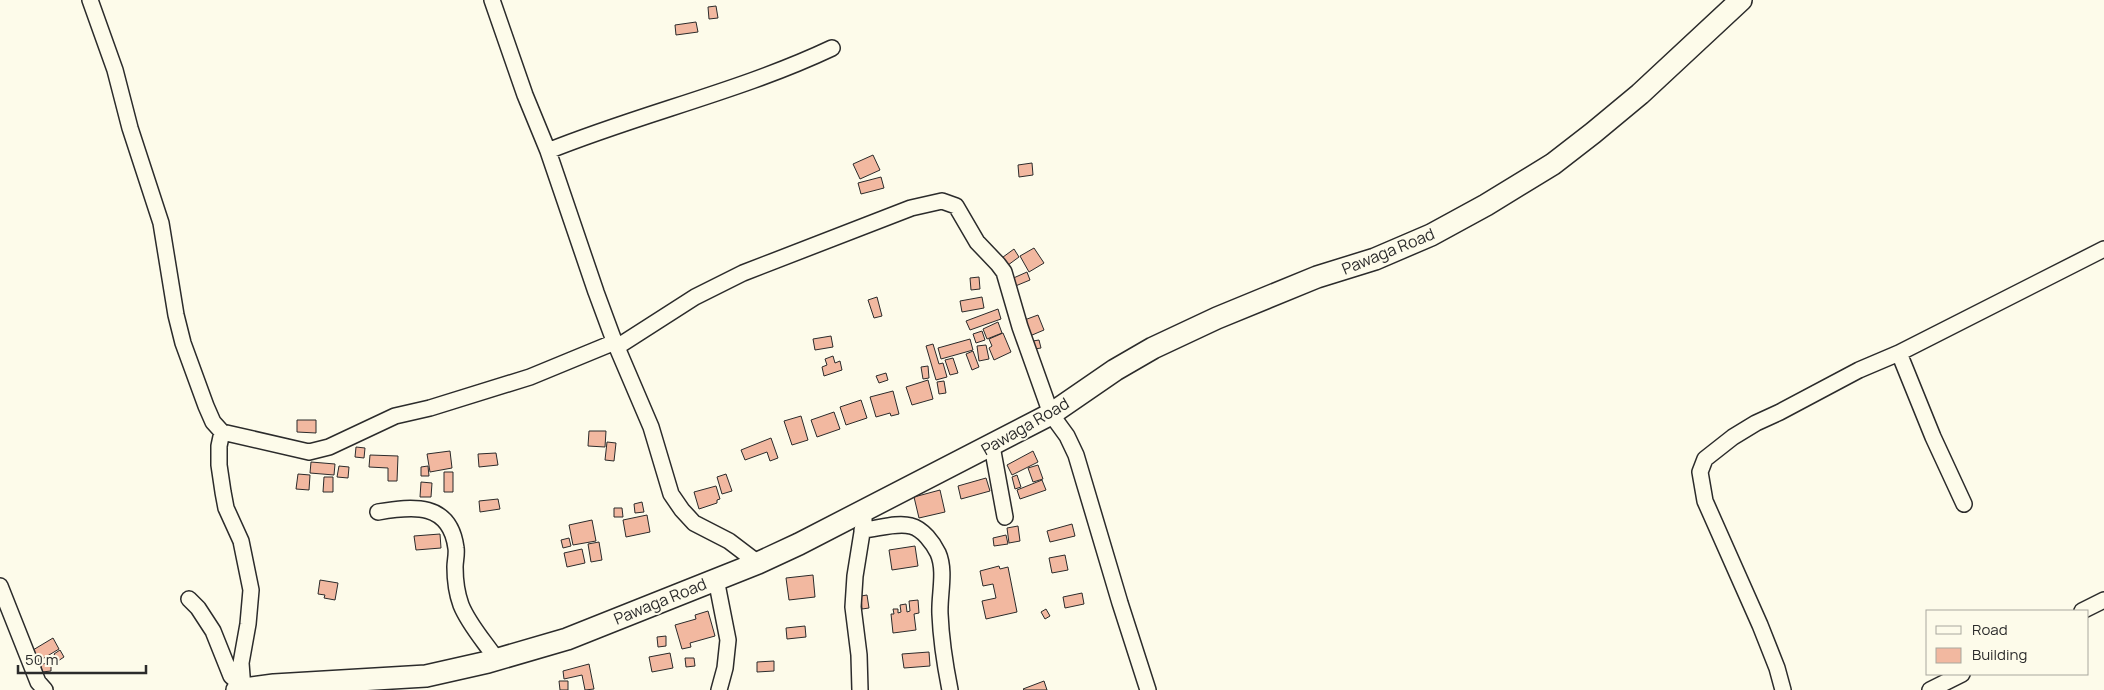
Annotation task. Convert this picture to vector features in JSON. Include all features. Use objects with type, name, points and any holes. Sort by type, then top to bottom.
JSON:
[{"type":"main road","name":"Pawaga Road","points":[[241,687],[428,683],[567,639],[865,520],[1051,414],[1115,370],[1153,348],[1217,318],[1316,277],[1375,259],[1431,235],[1486,205],[1553,164],[1593,134],[1640,94],[1740,0]]},
{"type":"street","points":[[90,0],[115,70],[130,128],[161,223],[174,306],[183,342],[206,406],[213,422],[222,432],[310,452],[323,449],[395,416],[430,408],[530,377],[616,344],[695,297],[743,273],[854,232],[910,208],[942,201],[956,206],[966,220],[977,242],[1004,272],[1020,327],[1051,414],[1067,436],[1076,455],[1148,690]]},
{"type":"street","points":[[492,0],[616,344],[651,428],[672,494],[682,510],[694,523],[729,541],[758,563]]},
{"type":"street","points":[[548,151],[587,135],[767,77],[832,48]]},
{"type":"street","points":[[1783,690],[1777,668],[1760,625],[1705,501],[1700,472],[1705,459],[1756,423],[2104,249]]},
{"type":"street","points":[[1899,353],[1933,437],[1964,504]]},
{"type":"street","points":[[222,432],[219,446],[219,465],[224,500],[241,541],[252,590],[248,624],[241,654],[241,687]]},
{"type":"street","points":[[992,446],[1006,517]]},
{"type":"street","points":[[378,512],[416,507],[431,510],[446,522],[456,549],[455,567],[461,605],[497,660]]},
{"type":"street","points":[[860,690],[859,655],[854,607],[865,520],[911,526],[918,529],[938,554],[941,568],[940,614],[950,690]]},
{"type":"street","points":[[716,579],[728,640],[726,668],[719,690]]},
{"type":"street","points":[[0,586],[38,682],[45,690]]},
{"type":"street","points":[[189,599],[198,608],[216,637],[231,676],[241,687]]},
{"type":"street","points":[[2084,610],[2104,600]]},
{"type":"street","points":[[1930,690],[1960,675]]},
{"type":"building","points":[[716,6],[718,18],[709,19],[708,7]]},
{"type":"building","points":[[696,22],[698,32],[676,35],[675,25]]},
{"type":"building","points":[[873,155],[880,170],[860,179],[853,164]]},
{"type":"building","points":[[1032,163],[1033,175],[1019,177],[1018,165]]},
{"type":"building","points":[[881,177],[884,188],[861,194],[858,183]]},
{"type":"building","points":[[1034,248],[1044,263],[1029,272],[1020,256]]},
{"type":"building","points":[[1014,249],[1019,257],[1004,268],[999,260]]},
{"type":"building","points":[[1027,272],[1030,280],[1013,287],[1009,280]]},
{"type":"building","points":[[979,277],[980,289],[971,290],[970,278]]},
{"type":"building","points":[[877,297],[882,316],[874,318],[868,300]]},
{"type":"building","points":[[982,297],[984,308],[962,312],[960,301]]},
{"type":"building","points":[[998,309],[1001,319],[970,330],[966,321]]},
{"type":"building","points":[[1038,315],[1044,330],[1025,338],[1019,322]]},
{"type":"building","points":[[998,322],[1002,333],[987,339],[983,329]]},
{"type":"building","points":[[982,331],[985,340],[976,343],[973,334]]},
{"type":"building","points":[[1003,333],[1011,352],[994,360],[989,348],[992,346],[989,339]]},
{"type":"building","points":[[831,336],[833,347],[815,350],[813,339]]},
{"type":"building","points":[[970,339],[973,350],[941,359],[938,348]]},
{"type":"building","points":[[1039,340],[1041,348],[1028,350],[1027,342]]},
{"type":"building","points":[[933,344],[939,364],[943,363],[947,377],[936,380],[926,346]]},
{"type":"building","points":[[986,345],[989,359],[979,361],[977,346]]},
{"type":"building","points":[[973,351],[979,367],[972,370],[966,354]]},
{"type":"building","points":[[833,356],[835,363],[840,361],[842,370],[824,376],[822,367],[827,365],[825,359]]},
{"type":"building","points":[[953,358],[958,373],[950,375],[945,360]]},
{"type":"building","points":[[928,366],[929,378],[923,379],[921,367]]},
{"type":"building","points":[[886,373],[888,380],[879,383],[876,376]]},
{"type":"building","points":[[928,380],[933,399],[912,405],[906,387]]},
{"type":"building","points":[[944,381],[946,393],[939,394],[937,382]]},
{"type":"building","points":[[893,391],[899,414],[891,416],[890,413],[876,417],[870,397]]},
{"type":"building","points":[[861,400],[867,418],[846,425],[840,407]]},
{"type":"building","points":[[834,412],[840,429],[817,437],[811,420]]},
{"type":"building","points":[[801,416],[808,440],[792,445],[784,421]]},
{"type":"building","points":[[297,420],[316,420],[316,433],[297,432]]},
{"type":"building","points":[[589,431],[606,431],[605,447],[588,446]]},
{"type":"building","points":[[771,438],[778,458],[770,461],[767,452],[745,460],[741,450]]},
{"type":"building","points":[[607,442],[616,443],[614,461],[605,460]]},
{"type":"building","points":[[356,447],[365,448],[364,458],[355,457]]},
{"type":"building","points":[[450,451],[452,468],[430,472],[427,454]]},
{"type":"building","points":[[1033,451],[1038,462],[1012,475],[1007,465]]},
{"type":"building","points":[[496,453],[498,465],[479,467],[478,454]]},
{"type":"building","points":[[370,455],[398,456],[397,481],[388,481],[388,468],[369,467]]},
{"type":"building","points":[[311,462],[335,464],[334,475],[310,473]]},
{"type":"building","points":[[1038,465],[1043,479],[1033,482],[1028,468]]},
{"type":"building","points":[[339,466],[349,467],[348,478],[337,477]]},
{"type":"building","points":[[428,466],[429,476],[421,476],[421,467]]},
{"type":"building","points":[[444,472],[453,472],[453,492],[444,492]]},
{"type":"building","points":[[298,474],[310,475],[309,490],[296,489]]},
{"type":"building","points":[[726,474],[732,491],[722,494],[717,477]]},
{"type":"building","points":[[1017,475],[1021,487],[1015,489],[1012,477]]},
{"type":"building","points":[[324,477],[333,477],[333,492],[323,492]]},
{"type":"building","points":[[986,478],[990,491],[961,499],[958,486]]},
{"type":"building","points":[[1042,480],[1046,490],[1020,499],[1017,490]]},
{"type":"building","points":[[421,482],[432,483],[431,497],[420,497]]},
{"type":"building","points":[[716,486],[720,499],[717,500],[717,503],[699,509],[694,492]]},
{"type":"building","points":[[940,490],[945,512],[919,518],[914,497]]},
{"type":"building","points":[[498,499],[500,509],[480,512],[479,501]]},
{"type":"building","points":[[642,502],[644,512],[635,513],[634,504]]},
{"type":"building","points":[[614,508],[622,508],[623,517],[614,517]]},
{"type":"building","points":[[647,515],[650,532],[626,537],[623,520]]},
{"type":"building","points":[[592,520],[596,541],[573,545],[569,525]]},
{"type":"building","points":[[1072,524],[1075,536],[1050,542],[1047,531]]},
{"type":"building","points":[[1018,526],[1020,541],[1009,543],[1007,528]]},
{"type":"building","points":[[440,534],[441,548],[416,550],[414,536]]},
{"type":"building","points":[[1006,535],[1008,544],[994,546],[993,538]]},
{"type":"building","points":[[569,538],[571,546],[563,548],[561,540]]},
{"type":"building","points":[[599,542],[602,560],[591,562],[588,544]]},
{"type":"building","points":[[915,546],[918,566],[892,570],[889,550]]},
{"type":"building","points":[[582,549],[585,563],[567,567],[564,553]]},
{"type":"building","points":[[1065,555],[1068,570],[1052,573],[1049,558]]},
{"type":"building","points":[[999,566],[1000,569],[1008,567],[1017,612],[986,619],[982,601],[996,598],[993,584],[983,586],[980,571]]},
{"type":"building","points":[[813,575],[815,597],[789,600],[786,578]]},
{"type":"building","points":[[320,580],[338,583],[335,600],[324,598],[325,595],[318,594]]},
{"type":"building","points":[[1082,593],[1084,604],[1065,608],[1063,597]]},
{"type":"building","points":[[867,595],[869,608],[862,609],[861,596]]},
{"type":"building","points":[[918,600],[919,613],[914,614],[916,630],[893,633],[891,614],[894,614],[893,609],[898,609],[898,613],[901,612],[900,605],[906,604],[907,612],[910,611],[909,601]]},
{"type":"building","points":[[1046,609],[1050,616],[1045,619],[1041,612]]},
{"type":"building","points":[[708,611],[715,636],[690,643],[691,647],[682,649],[675,625],[696,619],[695,615]]},
{"type":"building","points":[[805,626],[806,637],[787,639],[786,628]]},
{"type":"building","points":[[666,636],[666,646],[658,647],[657,637]]},
{"type":"building","points":[[53,638],[59,649],[39,661],[33,650]]},
{"type":"building","points":[[60,650],[64,657],[58,661],[54,654]]},
{"type":"building","points":[[929,652],[930,666],[904,668],[902,654]]},
{"type":"building","points":[[670,653],[673,668],[652,672],[649,657]]},
{"type":"building","points":[[685,658],[694,658],[695,666],[686,667]]},
{"type":"building","points":[[774,661],[774,671],[757,672],[757,662]]},
{"type":"building","points":[[51,663],[51,671],[42,672],[41,664]]},
{"type":"building","points":[[589,664],[594,689],[585,690],[582,675],[564,679],[563,671]]},
{"type":"building","points":[[559,681],[568,681],[568,690],[560,690]]},
{"type":"building","points":[[1044,681],[1047,690],[1023,689]]}]
